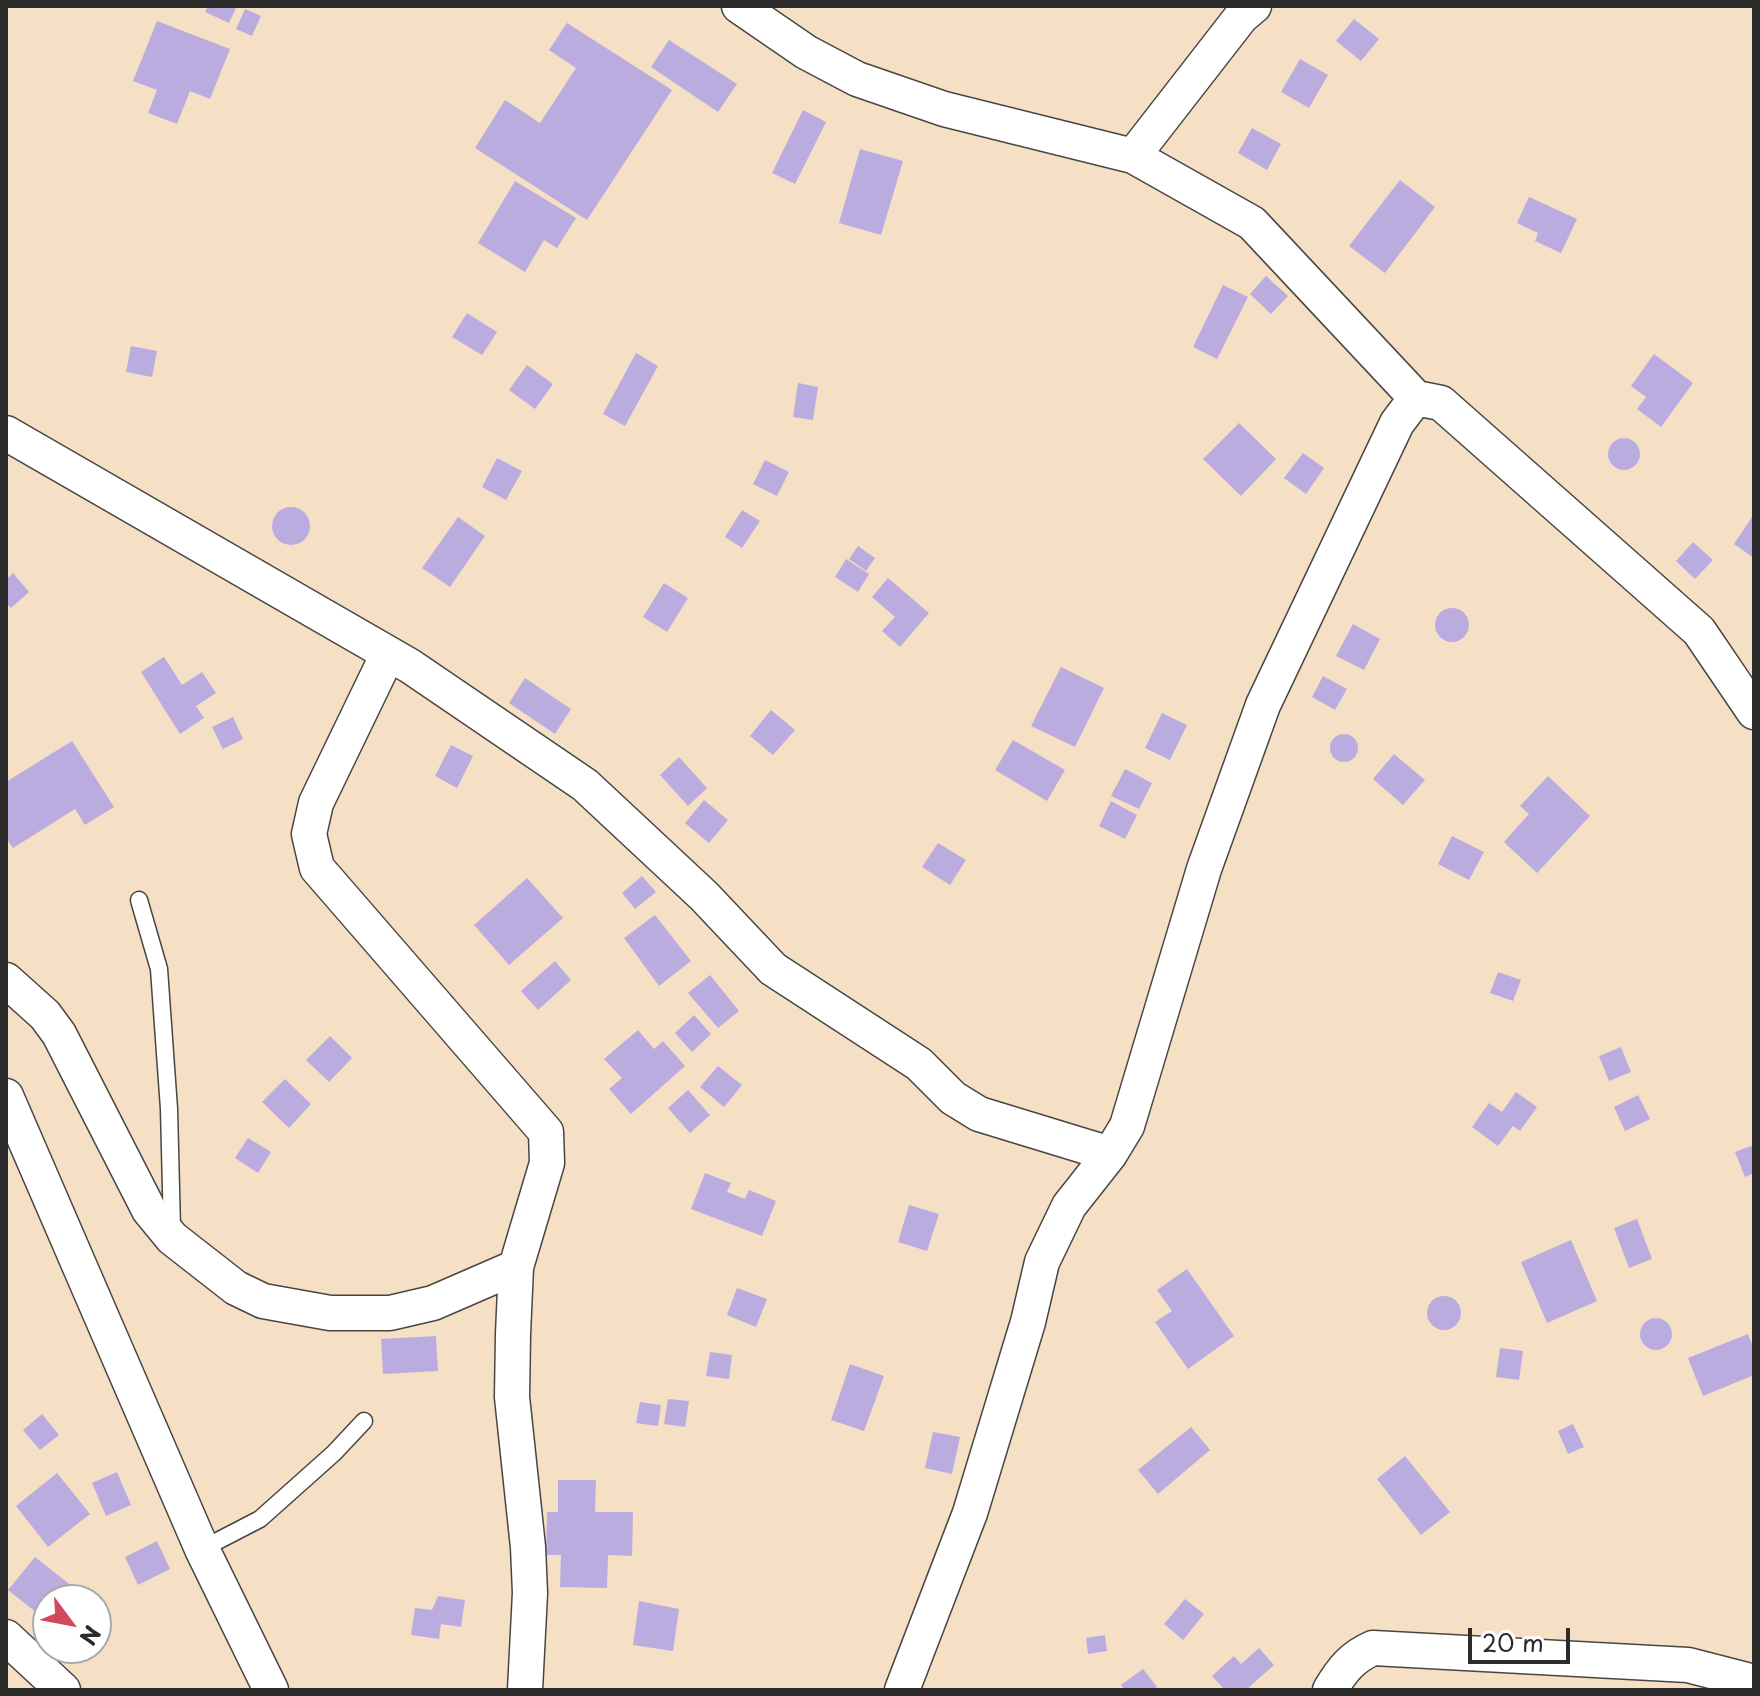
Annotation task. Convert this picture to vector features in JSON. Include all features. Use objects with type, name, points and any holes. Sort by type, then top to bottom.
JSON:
[{"type":"street","points":[[739,6],[806,52],[857,79],[944,109],[1133,156],[1252,223],[1416,398],[1441,403],[1699,631],[1754,712]]},
{"type":"street","points":[[1133,156],[1241,17],[1254,6]]},
{"type":"street","points":[[902,1690],[970,1513],[1028,1322],[1042,1262],[1069,1206],[1110,1154],[1127,1126],[1204,869],[1263,705],[1397,423],[1416,398]]},
{"type":"street","points":[[6,433],[388,654],[585,785],[704,896],[773,969],[919,1064],[953,1098],[979,1114],[1110,1154]]},
{"type":"street","points":[[388,654],[316,803],[309,834],[317,868],[546,1132],[547,1163],[516,1267],[512,1397],[530,1593],[525,1690]]},
{"type":"street","points":[[6,980],[45,1015],[59,1034],[149,1210],[172,1238],[199,1261],[249,1294],[263,1301],[330,1313],[390,1313],[433,1303],[516,1267]]},
{"type":"street","points":[[6,1096],[202,1549],[271,1690]]},
{"type":"street","points":[[6,1637],[63,1690]]},
{"type":"street","points":[[1330,1690],[1343,1668],[1357,1655],[1373,1648],[1688,1665],[1754,1682]]},
{"type":"lane","points":[[139,900],[159,969],[169,1109],[172,1238]]},
{"type":"lane","points":[[202,1549],[260,1519],[334,1453],[364,1421]]},
{"type":"building","points":[[208,6],[237,6],[229,23],[205,12]]},
{"type":"building","points":[[245,9],[261,16],[252,36],[236,29]]},
{"type":"building","points":[[1354,19],[1379,39],[1361,61],[1336,41]]},
{"type":"building","points":[[157,21],[230,49],[210,99],[190,91],[177,124],[148,113],[157,90],[133,81]]},
{"type":"building","points":[[567,23],[672,90],[587,220],[475,148],[505,100],[540,123],[576,68],[549,50]]},
{"type":"building","points":[[669,40],[737,84],[718,112],[651,67]]},
{"type":"building","points":[[1300,59],[1328,75],[1309,108],[1281,92]]},
{"type":"building","points":[[803,110],[826,122],[795,184],[772,173]]},
{"type":"building","points":[[1252,128],[1281,144],[1267,170],[1238,153]]},
{"type":"building","points":[[860,149],[903,161],[881,235],[839,223]]},
{"type":"building","points":[[1400,180],[1435,207],[1385,273],[1349,246]]},
{"type":"building","points":[[515,181],[576,218],[557,248],[544,240],[525,272],[478,243]]},
{"type":"building","points":[[1529,197],[1577,219],[1561,253],[1535,241],[1538,233],[1517,223]]},
{"type":"building","points":[[1266,276],[1288,296],[1271,314],[1250,294]]},
{"type":"building","points":[[1223,285],[1248,297],[1217,359],[1193,347]]},
{"type":"building","points":[[467,313],[497,332],[482,355],[452,337]]},
{"type":"building","points":[[131,346],[157,351],[152,377],[126,372]]},
{"type":"building","points":[[636,353],[658,366],[625,426],[603,414]]},
{"type":"building","points":[[1654,354],[1693,383],[1661,427],[1637,409],[1646,397],[1631,386]]},
{"type":"building","points":[[527,365],[553,384],[535,409],[509,390]]},
{"type":"building","points":[[798,383],[818,387],[813,420],[793,417]]},
{"type":"building","points":[[1239,423],[1276,459],[1241,496],[1203,459]]},
{"type":"building","points":[[1624,438],[1635,443],[1640,454],[1635,465],[1624,470],[1613,465],[1608,454],[1613,443]]},
{"type":"building","points":[[1303,453],[1324,468],[1306,494],[1284,478]]},
{"type":"building","points":[[497,458],[522,471],[506,500],[482,487]]},
{"type":"building","points":[[765,460],[789,472],[777,496],[753,484]]},
{"type":"building","points":[[291,507],[305,512],[310,526],[305,540],[291,545],[277,540],[272,526],[277,512]]},
{"type":"building","points":[[742,510],[760,521],[742,548],[725,537]]},
{"type":"building","points":[[1754,514],[1754,558],[1734,544]]},
{"type":"building","points":[[458,517],[485,536],[450,587],[422,568]]},
{"type":"building","points":[[1693,542],[1713,560],[1695,579],[1676,561]]},
{"type":"building","points":[[858,546],[875,558],[866,571],[849,559]]},
{"type":"building","points":[[846,559],[869,574],[858,592],[835,577]]},
{"type":"building","points":[[13,573],[29,592],[11,608],[6,603],[6,580]]},
{"type":"building","points":[[888,578],[929,613],[900,647],[882,631],[895,617],[872,597]]},
{"type":"building","points":[[664,583],[688,598],[667,632],[643,617]]},
{"type":"building","points":[[1452,608],[1464,613],[1469,625],[1464,637],[1452,642],[1440,637],[1435,625],[1440,613]]},
{"type":"building","points":[[1353,624],[1380,639],[1364,670],[1336,656]]},
{"type":"building","points":[[164,657],[182,685],[202,672],[216,693],[196,706],[204,718],[180,734],[141,672]]},
{"type":"building","points":[[1061,667],[1104,688],[1075,747],[1031,726]]},
{"type":"building","points":[[1323,676],[1347,689],[1335,710],[1312,697]]},
{"type":"building","points":[[525,678],[571,709],[555,734],[509,703]]},
{"type":"building","points":[[771,710],[795,730],[773,755],[750,736]]},
{"type":"building","points":[[1162,713],[1187,725],[1170,760],[1145,748]]},
{"type":"building","points":[[233,717],[243,739],[223,749],[212,727]]},
{"type":"building","points":[[1344,734],[1354,738],[1358,748],[1354,758],[1344,762],[1334,758],[1330,748],[1334,738]]},
{"type":"building","points":[[1013,740],[1065,770],[1047,801],[995,770]]},
{"type":"building","points":[[72,741],[114,807],[85,825],[75,809],[13,848],[6,838],[6,782]]},
{"type":"building","points":[[451,745],[473,756],[457,788],[435,776]]},
{"type":"building","points":[[1394,754],[1425,780],[1403,805],[1373,779]]},
{"type":"building","points":[[679,757],[707,788],[688,806],[660,775]]},
{"type":"building","points":[[1125,769],[1152,783],[1139,809],[1111,796]]},
{"type":"building","points":[[1548,776],[1590,816],[1537,873],[1504,842],[1529,814],[1520,806]]},
{"type":"building","points":[[704,800],[728,820],[709,843],[685,823]]},
{"type":"building","points":[[1111,801],[1137,815],[1125,839],[1099,826]]},
{"type":"building","points":[[1452,836],[1484,852],[1469,880],[1438,864]]},
{"type":"building","points":[[938,843],[966,860],[950,885],[922,867]]},
{"type":"building","points":[[642,876],[656,892],[635,909],[622,893]]},
{"type":"building","points":[[527,878],[563,918],[509,965],[474,925]]},
{"type":"building","points":[[655,915],[691,961],[659,986],[624,938]]},
{"type":"building","points":[[555,961],[571,980],[538,1010],[521,991]]},
{"type":"building","points":[[1498,972],[1521,980],[1513,1001],[1490,993]]},
{"type":"building","points":[[710,975],[739,1011],[718,1028],[688,993]]},
{"type":"building","points":[[694,1015],[711,1034],[692,1052],[675,1033]]},
{"type":"building","points":[[638,1030],[654,1049],[663,1041],[685,1066],[631,1114],[609,1089],[622,1078],[604,1059]]},
{"type":"building","points":[[330,1036],[352,1058],[329,1082],[306,1060]]},
{"type":"building","points":[[1621,1047],[1631,1072],[1609,1081],[1599,1056]]},
{"type":"building","points":[[718,1066],[742,1085],[724,1107],[700,1087]]},
{"type":"building","points":[[285,1079],[311,1104],[289,1128],[262,1102]]},
{"type":"building","points":[[688,1090],[710,1115],[690,1133],[668,1108]]},
{"type":"building","points":[[1516,1092],[1537,1107],[1520,1131],[1513,1126],[1498,1146],[1472,1127],[1489,1103],[1502,1112]]},
{"type":"building","points":[[1638,1095],[1650,1119],[1625,1131],[1614,1107]]},
{"type":"building","points":[[248,1138],[271,1152],[258,1173],[235,1158]]},
{"type":"building","points":[[1754,1145],[1754,1173],[1745,1177],[1735,1152]]},
{"type":"building","points":[[705,1173],[731,1183],[727,1192],[745,1199],[749,1190],[776,1201],[762,1236],[691,1209]]},
{"type":"building","points":[[909,1205],[939,1214],[927,1251],[898,1242]]},
{"type":"building","points":[[1637,1219],[1652,1259],[1629,1268],[1614,1228]]},
{"type":"building","points":[[1571,1240],[1597,1301],[1547,1323],[1521,1262]]},
{"type":"building","points":[[1187,1269],[1234,1336],[1188,1369],[1155,1322],[1172,1311],[1157,1290]]},
{"type":"building","points":[[737,1288],[767,1299],[756,1327],[727,1315]]},
{"type":"building","points":[[1444,1296],[1456,1301],[1461,1313],[1456,1325],[1444,1330],[1432,1325],[1427,1313],[1432,1301]]},
{"type":"building","points":[[1656,1318],[1667,1323],[1672,1334],[1667,1345],[1656,1350],[1645,1345],[1640,1334],[1645,1323]]},
{"type":"building","points":[[1748,1334],[1754,1349],[1754,1375],[1703,1396],[1688,1358]]},
{"type":"building","points":[[436,1336],[438,1371],[383,1374],[381,1339]]},
{"type":"building","points":[[1500,1348],[1523,1351],[1519,1380],[1496,1377]]},
{"type":"building","points":[[710,1352],[732,1355],[729,1379],[706,1376]]},
{"type":"building","points":[[850,1364],[884,1376],[864,1431],[831,1420]]},
{"type":"building","points":[[668,1399],[689,1401],[685,1427],[664,1424]]},
{"type":"building","points":[[640,1402],[661,1405],[658,1426],[636,1423]]},
{"type":"building","points":[[42,1414],[59,1435],[40,1450],[23,1430]]},
{"type":"building","points":[[1573,1424],[1584,1447],[1568,1454],[1558,1431]]},
{"type":"building","points":[[1191,1427],[1210,1450],[1158,1494],[1138,1470]]},
{"type":"building","points":[[933,1432],[960,1437],[952,1474],[925,1468]]},
{"type":"building","points":[[1405,1456],[1450,1512],[1421,1535],[1377,1479]]},
{"type":"building","points":[[117,1472],[131,1505],[106,1516],[92,1483]]},
{"type":"building","points":[[57,1473],[90,1514],[48,1547],[16,1506]]},
{"type":"building","points":[[558,1480],[596,1480],[595,1512],[633,1512],[632,1556],[608,1555],[607,1588],[560,1587],[561,1555],[546,1555],[547,1512],[558,1512]]},
{"type":"building","points":[[157,1541],[170,1569],[138,1585],[125,1557]]},
{"type":"building","points":[[35,1557],[69,1584],[32,1584],[32,1609],[8,1590]]},
{"type":"building","points":[[438,1596],[465,1600],[461,1627],[441,1624],[439,1639],[411,1635],[415,1608],[432,1610]]},
{"type":"building","points":[[1185,1599],[1204,1614],[1183,1640],[1164,1624]]},
{"type":"building","points":[[639,1601],[679,1609],[673,1651],[633,1645]]},
{"type":"building","points":[[1105,1635],[1107,1651],[1088,1654],[1086,1638]]},
{"type":"building","points":[[1259,1648],[1274,1665],[1246,1690],[1225,1690],[1212,1676],[1234,1656],[1241,1664]]},
{"type":"building","points":[[1143,1669],[1157,1687],[1152,1690],[1125,1690],[1121,1685]]}]
